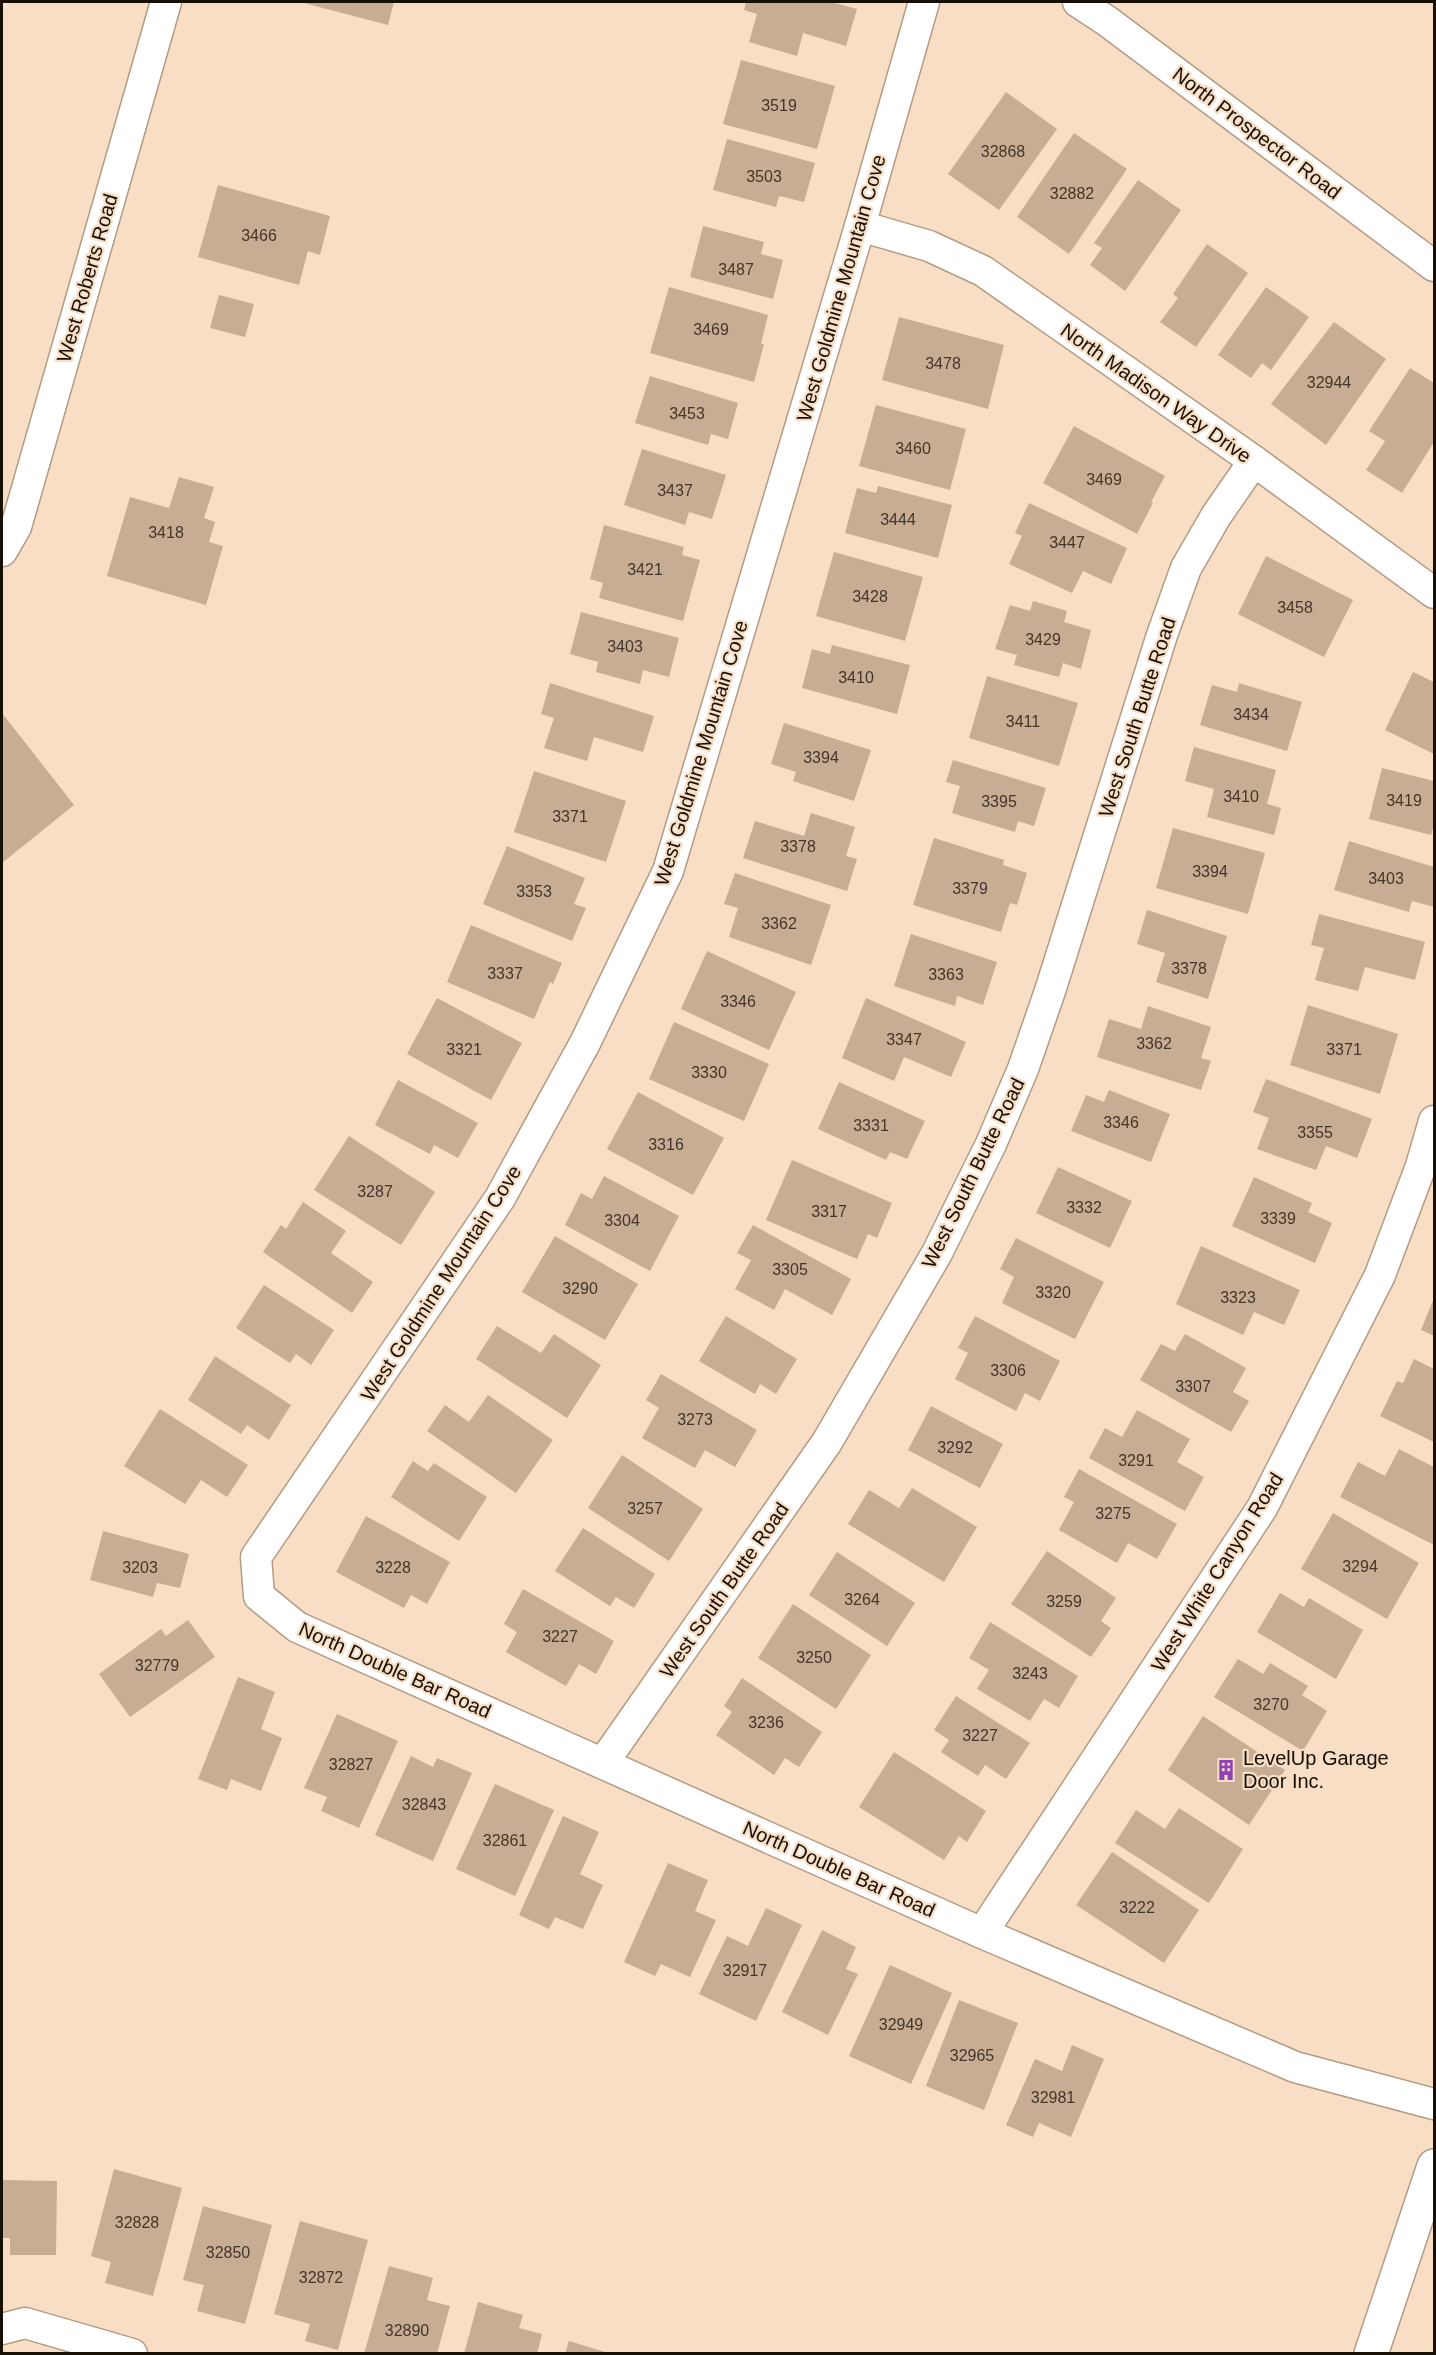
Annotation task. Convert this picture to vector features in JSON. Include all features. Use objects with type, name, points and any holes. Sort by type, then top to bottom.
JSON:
[{"type":"street","name":"West Roberts Road","points":[[2,551],[16,527],[166,2]]},
{"type":"street","name":"West Goldmine Mountain Cove","points":[[259,1596],[256,1557],[500,1198],[585,1042],[668,871],[860,226],[924,2]]},
{"type":"street","name":"North Prospector Road","points":[[1078,2],[1117,28],[1434,266]]},
{"type":"street","name":"North Madison Way Drive","points":[[860,226],[929,246],[982,272],[1254,461],[1434,593]]},
{"type":"street","name":"West South Butte Road","points":[[603,1764],[827,1442],[947,1233],[991,1144],[1023,1069],[1050,991],[1162,635],[1186,568],[1216,516],[1254,461]]},
{"type":"street","name":"West White Canyon Road","points":[[982,1933],[1262,1508],[1380,1275],[1421,1166],[1434,1121]]},
{"type":"street","name":"North Double Bar Road","points":[[259,1596],[297,1627],[982,1933],[1295,2067],[1434,2104]]},
{"type":"street","points":[[1371,2354],[1434,2166]]},
{"type":"street","points":[[2,2329],[25,2324],[132,2354]]},
{"type":"building","points":[[300,2],[394,2],[388,25]]},
{"type":"building","points":[[746,2],[831,2],[857,9],[846,46],[803,33],[797,56],[749,42],[757,14],[744,10]]},
{"type":"building","points":[[741,60],[835,86],[817,149],[723,124]]},
{"type":"building","points":[[1006,92],[1057,129],[999,210],[948,174]]},
{"type":"building","points":[[1074,133],[1127,169],[1069,254],[1017,217]]},
{"type":"building","points":[[727,139],[815,163],[804,202],[779,196],[776,207],[713,190]]},
{"type":"building","points":[[1138,180],[1181,210],[1125,291],[1090,265],[1102,248],[1094,243]]},
{"type":"building","points":[[218,185],[330,216],[320,255],[308,251],[299,285],[198,257]]},
{"type":"building","points":[[703,226],[764,242],[761,254],[783,260],[773,299],[690,277]]},
{"type":"building","points":[[1207,244],[1248,273],[1196,347],[1160,322],[1178,298],[1173,294]]},
{"type":"building","points":[[669,287],[768,315],[761,344],[764,344],[754,382],[650,353]]},
{"type":"building","points":[[1266,287],[1309,317],[1271,370],[1262,363],[1251,378],[1218,355]]},
{"type":"building","points":[[219,295],[254,304],[245,337],[210,328]]},
{"type":"building","points":[[899,317],[1004,345],[988,409],[882,380]]},
{"type":"building","points":[[1334,322],[1386,359],[1326,445],[1271,404]]},
{"type":"building","points":[[1410,368],[1434,383],[1434,442],[1402,493],[1366,470],[1385,441],[1369,431]]},
{"type":"building","points":[[650,376],[738,403],[728,439],[711,434],[708,445],[635,423]]},
{"type":"building","points":[[876,405],[966,429],[950,490],[859,466]]},
{"type":"building","points":[[1074,426],[1165,476],[1137,534],[1043,483]]},
{"type":"building","points":[[642,449],[726,475],[712,519],[689,512],[685,525],[624,505]]},
{"type":"building","points":[[179,477],[214,487],[204,518],[215,522],[209,542],[223,546],[206,605],[107,576],[130,497],[169,508]]},
{"type":"building","points":[[878,486],[952,505],[938,558],[845,533],[857,488],[876,493]]},
{"type":"building","points":[[1029,503],[1127,548],[1111,584],[1083,571],[1072,593],[1009,564],[1022,536],[1015,533]]},
{"type":"building","points":[[604,525],[684,547],[682,555],[700,560],[683,621],[599,598],[603,583],[590,579]]},
{"type":"building","points":[[834,552],[923,577],[905,641],[816,616]]},
{"type":"building","points":[[1266,556],[1353,600],[1324,657],[1238,614]]},
{"type":"building","points":[[1033,601],[1067,611],[1064,622],[1091,630],[1081,669],[1063,663],[1059,677],[1014,665],[1017,655],[995,649],[1010,605],[1030,611]]},
{"type":"building","points":[[581,612],[679,638],[669,677],[643,670],[640,684],[596,672],[598,662],[570,654]]},
{"type":"building","points":[[832,645],[910,665],[897,714],[802,688],[812,649],[830,654]]},
{"type":"building","points":[[1413,672],[1434,682],[1434,754],[1385,730]]},
{"type":"building","points":[[987,676],[1078,703],[1059,766],[969,738]]},
{"type":"building","points":[[550,683],[654,716],[643,752],[594,737],[587,761],[544,748],[554,718],[541,714]]},
{"type":"building","points":[[1239,683],[1302,702],[1287,751],[1200,725],[1212,685],[1237,692]]},
{"type":"building","points":[[2,713],[74,805],[2,863]]},
{"type":"building","points":[[784,723],[871,750],[854,801],[793,781],[796,772],[771,764]]},
{"type":"building","points":[[1194,747],[1276,770],[1267,804],[1281,808],[1274,835],[1207,817],[1214,789],[1185,781]]},
{"type":"building","points":[[953,760],[1046,788],[1034,826],[1018,821],[1015,832],[952,813],[960,786],[946,782]]},
{"type":"building","points":[[1382,768],[1434,781],[1434,825],[1431,835],[1369,819]]},
{"type":"building","points":[[534,771],[626,801],[606,862],[514,832]]},
{"type":"building","points":[[811,813],[855,827],[846,856],[857,859],[847,891],[743,858],[755,821],[804,836]]},
{"type":"building","points":[[1173,828],[1265,853],[1248,914],[1156,888]]},
{"type":"building","points":[[934,838],[1004,860],[1003,865],[1027,873],[1017,905],[1010,903],[1001,932],[913,905]]},
{"type":"building","points":[[1349,841],[1434,867],[1434,907],[1412,901],[1409,912],[1334,890]]},
{"type":"building","points":[[507,846],[585,878],[574,904],[586,908],[572,941],[483,904]]},
{"type":"building","points":[[735,873],[831,905],[811,965],[729,937],[738,908],[724,904]]},
{"type":"building","points":[[1147,910],[1227,936],[1208,999],[1156,982],[1165,953],[1137,944]]},
{"type":"building","points":[[1319,914],[1425,942],[1415,980],[1365,967],[1358,991],[1315,980],[1324,948],[1311,945]]},
{"type":"building","points":[[471,925],[562,963],[553,984],[550,982],[534,1019],[447,982]]},
{"type":"building","points":[[911,934],[997,962],[983,1005],[957,996],[955,1006],[894,986]]},
{"type":"building","points":[[707,951],[796,992],[769,1050],[681,1009]]},
{"type":"building","points":[[437,998],[522,1043],[491,1100],[407,1054]]},
{"type":"building","points":[[866,998],[966,1042],[951,1077],[904,1057],[894,1081],[842,1058]]},
{"type":"building","points":[[1308,1005],[1398,1034],[1380,1094],[1290,1065]]},
{"type":"building","points":[[1148,1006],[1211,1027],[1201,1058],[1211,1061],[1201,1090],[1097,1057],[1109,1019],[1141,1029]]},
{"type":"building","points":[[674,1022],[769,1064],[744,1121],[649,1079]]},
{"type":"building","points":[[1266,1079],[1372,1119],[1357,1158],[1326,1146],[1316,1170],[1257,1149],[1269,1118],[1253,1112]]},
{"type":"building","points":[[398,1080],[478,1123],[458,1158],[434,1145],[430,1154],[375,1125]]},
{"type":"building","points":[[839,1082],[925,1121],[907,1159],[890,1152],[886,1160],[818,1129]]},
{"type":"building","points":[[1109,1090],[1170,1114],[1151,1162],[1071,1131],[1086,1095],[1104,1102]]},
{"type":"building","points":[[638,1092],[724,1138],[693,1195],[607,1149]]},
{"type":"building","points":[[349,1136],[435,1192],[401,1245],[314,1190]]},
{"type":"building","points":[[792,1160],[892,1203],[877,1238],[868,1234],[857,1259],[766,1220]]},
{"type":"building","points":[[1058,1167],[1132,1201],[1110,1248],[1036,1213]]},
{"type":"building","points":[[604,1176],[679,1216],[650,1271],[565,1225],[581,1193],[592,1199]]},
{"type":"building","points":[[1254,1177],[1312,1203],[1308,1212],[1332,1223],[1315,1263],[1232,1226]]},
{"type":"building","points":[[303,1202],[346,1231],[331,1253],[373,1282],[352,1313],[263,1252],[281,1225],[286,1229]]},
{"type":"building","points":[[753,1225],[851,1279],[832,1315],[785,1289],[774,1310],[735,1289],[751,1260],[737,1253]]},
{"type":"building","points":[[555,1236],[638,1284],[605,1340],[522,1292]]},
{"type":"building","points":[[1016,1238],[1104,1282],[1075,1339],[1002,1303],[1014,1277],[1000,1269]]},
{"type":"building","points":[[1201,1246],[1300,1290],[1284,1325],[1254,1312],[1243,1335],[1176,1304]]},
{"type":"building","points":[[264,1285],[334,1330],[311,1365],[296,1354],[290,1363],[236,1328]]},
{"type":"building","points":[[1434,1298],[1434,1336],[1421,1330]]},
{"type":"building","points":[[726,1316],[797,1359],[776,1394],[760,1384],[755,1394],[699,1361]]},
{"type":"building","points":[[975,1316],[1060,1361],[1040,1401],[1025,1393],[1016,1411],[955,1379],[968,1353],[958,1348]]},
{"type":"building","points":[[497,1326],[541,1353],[554,1334],[601,1365],[567,1418],[476,1359]]},
{"type":"building","points":[[1185,1334],[1246,1368],[1233,1392],[1249,1401],[1231,1432],[1140,1380],[1161,1344],[1175,1351]]},
{"type":"building","points":[[215,1356],[291,1405],[269,1440],[247,1425],[241,1434],[188,1400]]},
{"type":"building","points":[[1414,1359],[1434,1369],[1434,1442],[1380,1416],[1397,1381],[1403,1383]]},
{"type":"building","points":[[661,1374],[757,1430],[735,1467],[705,1450],[695,1468],[642,1438],[659,1408],[646,1400]]},
{"type":"building","points":[[488,1395],[553,1440],[516,1493],[427,1431],[445,1405],[469,1422]]},
{"type":"building","points":[[931,1406],[1003,1444],[980,1488],[908,1450]]},
{"type":"building","points":[[160,1409],[248,1465],[227,1497],[201,1480],[185,1504],[124,1466]]},
{"type":"building","points":[[1137,1410],[1190,1439],[1177,1462],[1204,1477],[1185,1511],[1089,1458],[1105,1428],[1122,1437]]},
{"type":"building","points":[[1399,1449],[1434,1467],[1434,1545],[1340,1497],[1358,1462],[1385,1476]]},
{"type":"building","points":[[622,1455],[703,1509],[669,1561],[588,1508]]},
{"type":"building","points":[[413,1461],[428,1471],[434,1463],[487,1497],[459,1541],[391,1497]]},
{"type":"building","points":[[1079,1469],[1177,1524],[1157,1559],[1128,1543],[1117,1563],[1059,1530],[1074,1502],[1064,1497]]},
{"type":"building","points":[[912,1488],[977,1527],[944,1582],[848,1524],[869,1490],[899,1508]]},
{"type":"building","points":[[1333,1513],[1419,1563],[1387,1619],[1301,1569]]},
{"type":"building","points":[[366,1516],[450,1562],[427,1604],[411,1595],[404,1608],[336,1572]]},
{"type":"building","points":[[583,1528],[655,1574],[634,1608],[616,1597],[610,1606],[555,1571]]},
{"type":"building","points":[[103,1531],[189,1554],[180,1588],[157,1583],[153,1597],[90,1580]]},
{"type":"building","points":[[1047,1551],[1116,1598],[1101,1621],[1111,1628],[1091,1657],[1011,1604]]},
{"type":"building","points":[[837,1552],[915,1603],[887,1646],[809,1595]]},
{"type":"building","points":[[523,1589],[614,1641],[596,1674],[579,1664],[566,1686],[506,1652],[517,1632],[504,1624]]},
{"type":"building","points":[[1280,1593],[1304,1607],[1309,1598],[1363,1630],[1336,1679],[1257,1632]]},
{"type":"building","points":[[793,1604],[871,1655],[836,1709],[758,1658]]},
{"type":"building","points":[[188,1620],[215,1657],[130,1717],[99,1674],[161,1629],[166,1636]]},
{"type":"building","points":[[990,1622],[1078,1676],[1059,1708],[1044,1699],[1030,1721],[977,1689],[989,1670],[969,1658]]},
{"type":"building","points":[[1238,1659],[1263,1674],[1270,1663],[1308,1686],[1302,1695],[1327,1711],[1303,1751],[1214,1697]]},
{"type":"building","points":[[238,1677],[275,1692],[261,1729],[282,1738],[261,1791],[231,1779],[227,1790],[198,1779]]},
{"type":"building","points":[[742,1678],[822,1732],[799,1767],[785,1758],[774,1775],[716,1735],[732,1712],[724,1706]]},
{"type":"building","points":[[956,1696],[1030,1743],[1006,1779],[985,1765],[978,1776],[941,1752],[949,1740],[934,1730]]},
{"type":"building","points":[[337,1714],[398,1741],[359,1828],[321,1811],[327,1797],[304,1788]]},
{"type":"building","name":"LevelUp Garage Door Inc.","points":[[1203,1716],[1285,1770],[1249,1825],[1168,1770]]},
{"type":"building","points":[[894,1752],[986,1811],[967,1842],[959,1836],[944,1860],[859,1807]]},
{"type":"building","points":[[411,1756],[433,1767],[437,1758],[472,1773],[433,1861],[375,1835]]},
{"type":"building","points":[[495,1784],[554,1810],[515,1896],[456,1869]]},
{"type":"building","points":[[1179,1808],[1243,1849],[1209,1903],[1115,1843],[1136,1810],[1165,1829]]},
{"type":"building","points":[[563,1816],[599,1832],[580,1874],[603,1885],[583,1929],[555,1917],[549,1929],[519,1915]]},
{"type":"building","points":[[1112,1852],[1199,1910],[1164,1963],[1076,1905]]},
{"type":"building","points":[[668,1863],[708,1880],[695,1911],[716,1920],[690,1977],[661,1964],[655,1976],[624,1962]]},
{"type":"building","points":[[766,1908],[802,1925],[756,2021],[699,1994],[727,1936],[748,1946]]},
{"type":"building","points":[[822,1930],[856,1947],[846,1969],[858,1974],[828,2035],[782,2012]]},
{"type":"building","points":[[890,1965],[952,1993],[911,2084],[849,2056]]},
{"type":"building","points":[[959,2000],[1018,2023],[984,2110],[926,2086]]},
{"type":"building","points":[[1072,2045],[1104,2059],[1071,2137],[1039,2123],[1033,2137],[1006,2125],[1035,2059],[1062,2071]]},
{"type":"building","points":[[114,2169],[182,2188],[153,2296],[105,2283],[111,2262],[91,2256]]},
{"type":"building","points":[[2,2180],[57,2181],[56,2255],[10,2255],[10,2238],[2,2238]]},
{"type":"building","points":[[203,2206],[272,2225],[245,2324],[197,2311],[204,2285],[183,2280]]},
{"type":"building","points":[[300,2221],[368,2240],[338,2350],[305,2341],[310,2324],[274,2314]]},
{"type":"building","points":[[389,2266],[433,2278],[427,2300],[450,2306],[437,2354],[364,2354]]},
{"type":"building","points":[[478,2302],[523,2315],[519,2328],[542,2334],[537,2354],[464,2354]]},
{"type":"building","points":[[569,2341],[608,2353],[608,2354],[565,2354]]},
{"type":"place","name":"LevelUp Garage Door Inc.","points":[[1226,1770]]}]
